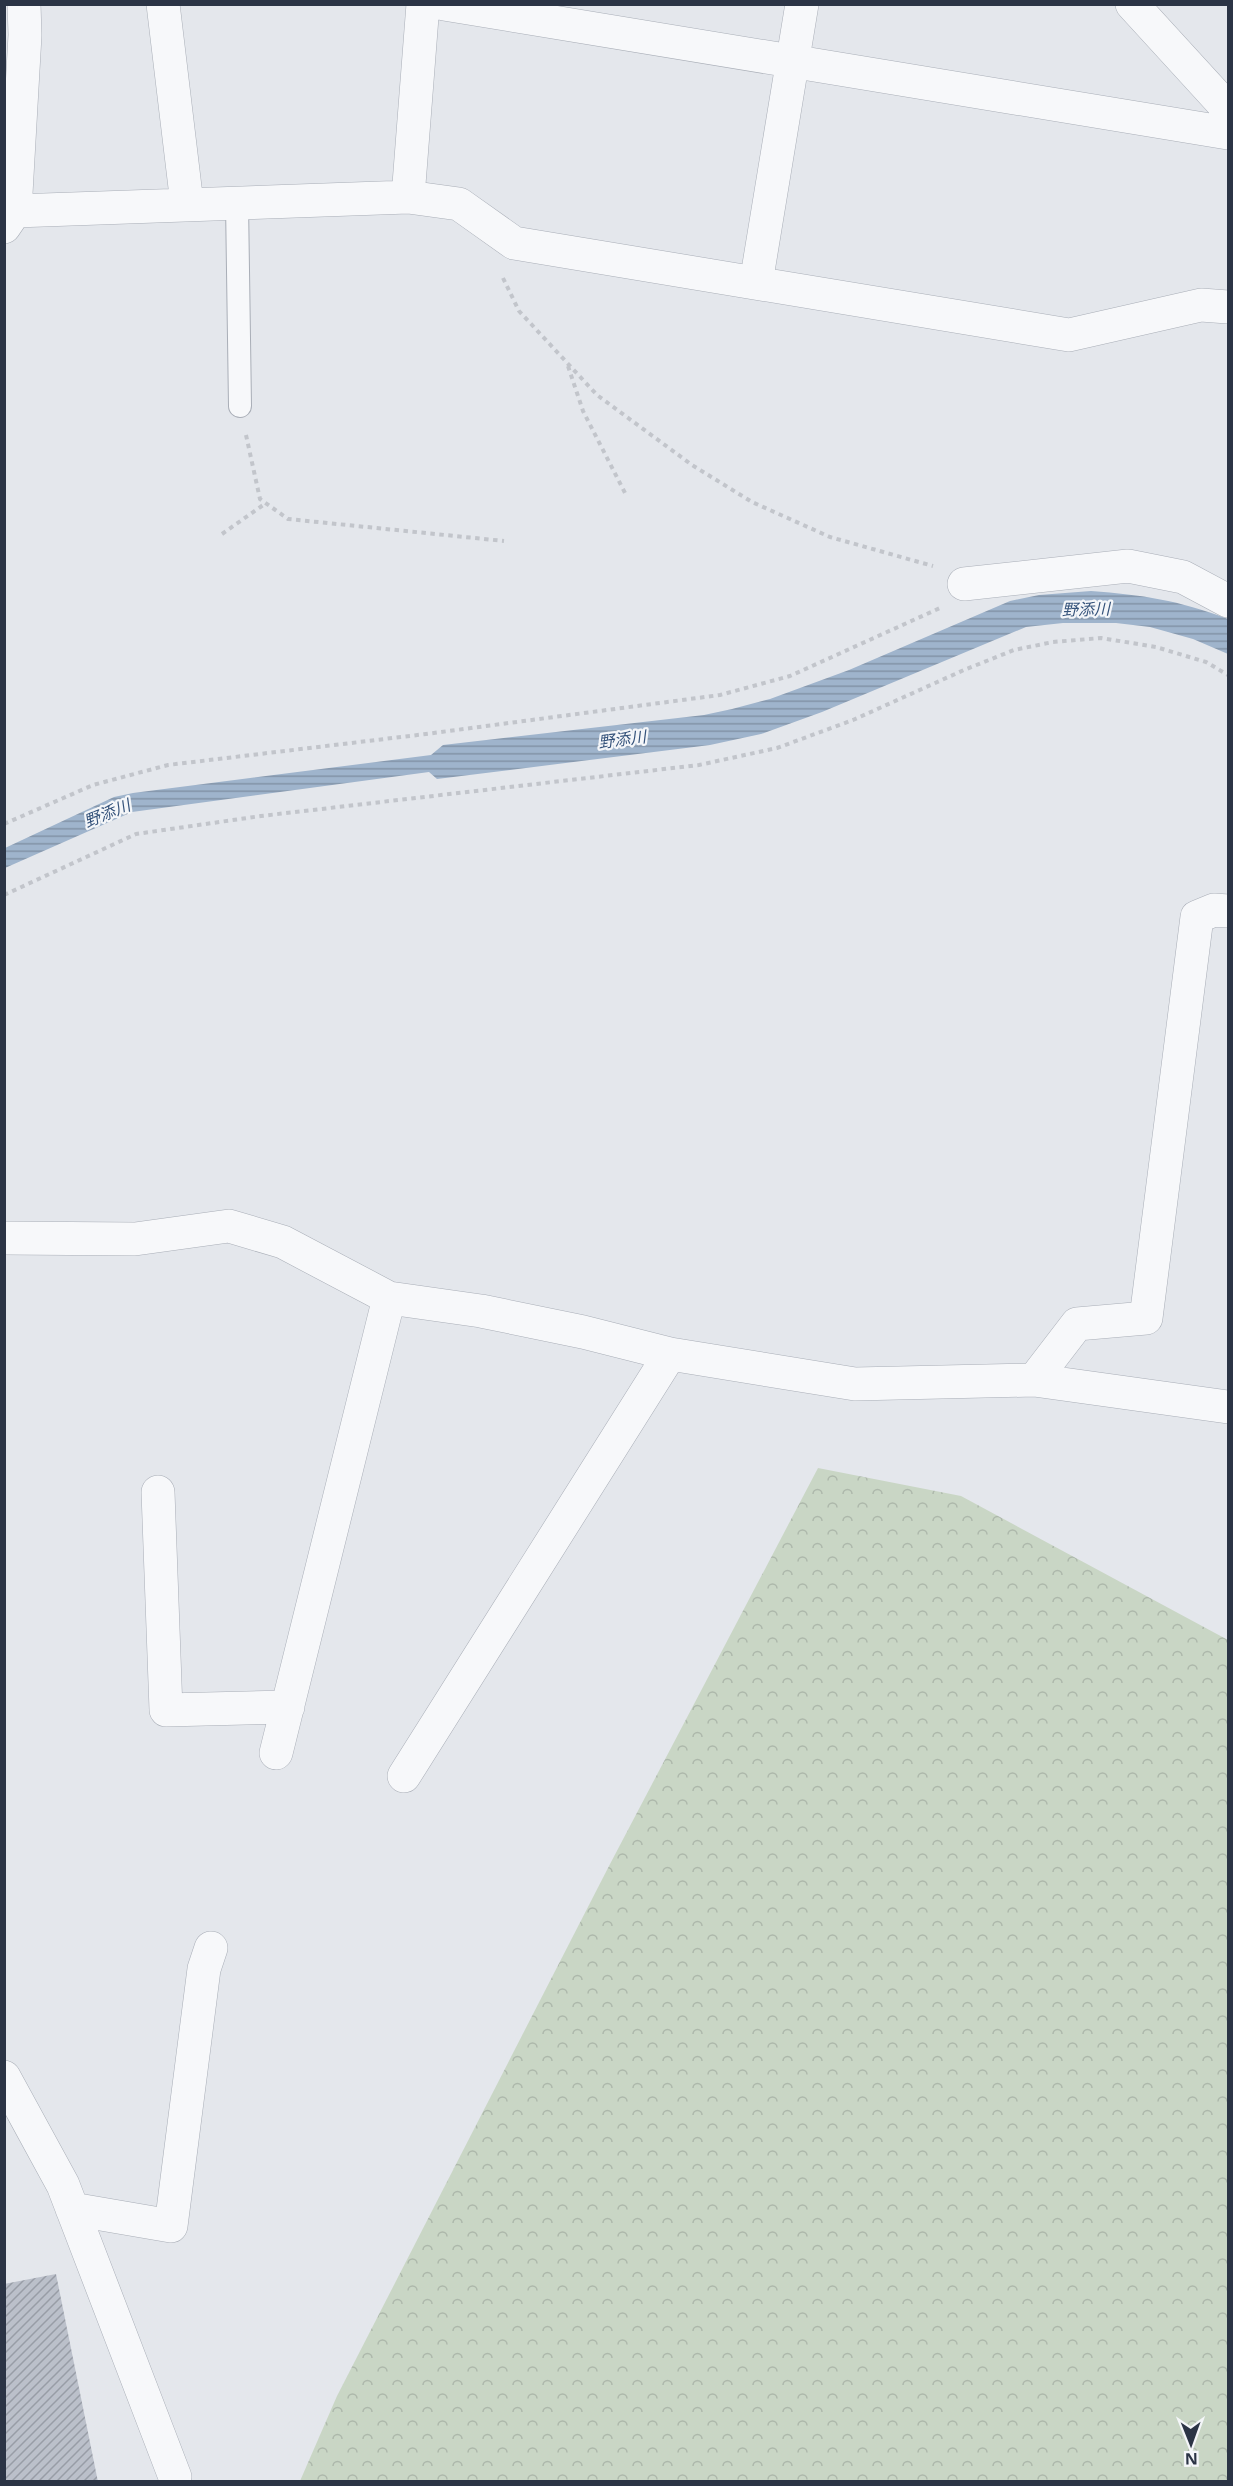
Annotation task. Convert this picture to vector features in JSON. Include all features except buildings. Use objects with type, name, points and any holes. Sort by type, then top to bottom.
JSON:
[{"type":"street","points":[[24,4],[25,34],[10,219],[187,204],[408,197],[459,204],[514,243],[1069,335],[1201,306],[1228,307]]},
{"type":"street","points":[[162,4],[187,204]]},
{"type":"street","points":[[408,197],[423,4]]},
{"type":"street","points":[[444,4],[1228,133]]},
{"type":"street","points":[[756,283],[802,4]]},
{"type":"street","points":[[1132,4],[1228,109]]},
{"type":"street","points":[[964,584],[1128,566],[1183,577],[1228,601]]},
{"type":"street","points":[[1034,1380],[1077,1324],[1146,1318],[1197,917],[1214,910],[1228,911]]},
{"type":"street","points":[[4,1238],[135,1239],[229,1226],[283,1242],[389,1298],[481,1311],[583,1332],[670,1354],[855,1384],[1034,1380],[1228,1407]]},
{"type":"street","points":[[276,1753],[389,1298]]},
{"type":"street","points":[[404,1776],[670,1354]]},
{"type":"street","points":[[158,1491],[166,1710],[288,1707]]},
{"type":"street","points":[[72,2209],[171,2226],[204,1969],[211,1948]]},
{"type":"street","points":[[4,2077],[63,2186],[177,2479]]},
{"type":"lane","points":[[237,203],[240,406]]},
{"type":"path","points":[[4,824],[93,785],[168,765],[426,734],[720,694],[790,676],[939,609],[964,584],[936,567],[830,537],[752,502],[692,465],[597,395],[519,311],[501,275],[498,231]]},
{"type":"path","points":[[567,363],[583,411],[625,493]]},
{"type":"path","points":[[240,406],[260,499],[288,519],[504,541]]},
{"type":"path","points":[[222,534],[266,503]]},
{"type":"path","points":[[4,895],[136,834],[261,816],[699,765],[777,748],[853,720],[964,670],[1014,651],[1053,642],[1101,638],[1156,647],[1206,662],[1228,675]]},
{"type":"green space","points":[[818,1468],[961,1496],[1228,1640],[1228,2481],[300,2481],[337,2396],[609,1866]]},
{"type":"water","name":"野添川","points":[[1091,591],[1160,599],[1228,619],[1228,654],[1193,639],[1150,627],[1116,623],[1063,623],[1026,627],[822,712],[761,734],[710,745],[437,779],[429,772],[132,812],[5,868],[5,848],[114,797],[431,755],[443,745],[704,715],[770,699],[849,670],[1010,601],[1039,595]]}]
